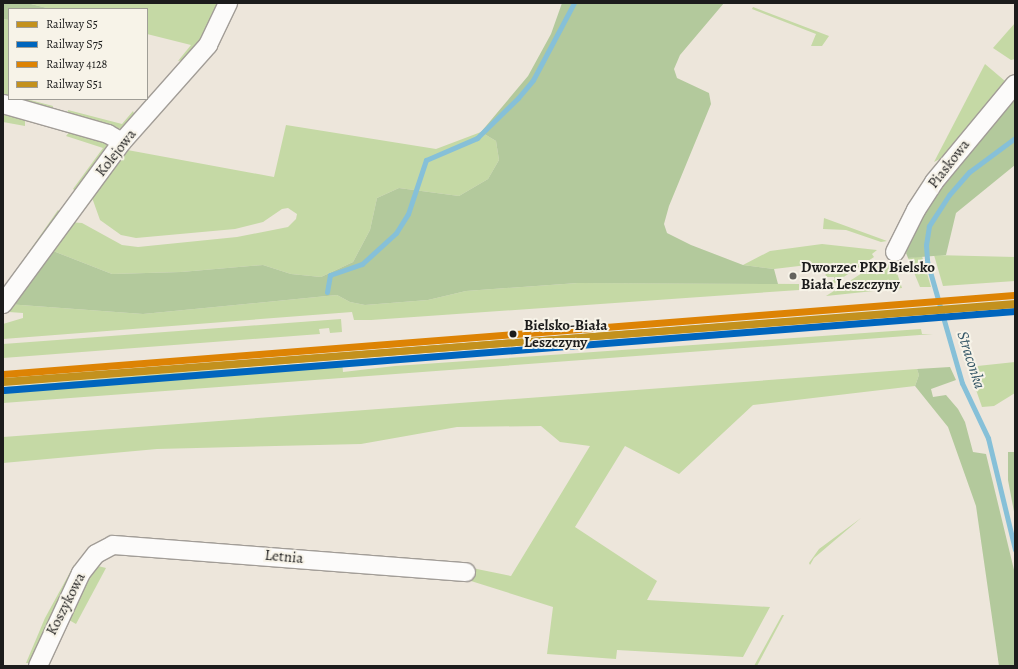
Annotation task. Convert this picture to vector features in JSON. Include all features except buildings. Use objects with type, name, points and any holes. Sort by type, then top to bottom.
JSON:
[{"type":"street","name":"Kolejowa","points":[[3,304],[122,142],[208,45],[228,3]]},
{"type":"street","name":"Piaskowa","points":[[896,252],[916,210],[934,182],[1015,84]]},
{"type":"street","points":[[3,104],[108,134],[122,142]]},
{"type":"street","name":"Letnia","points":[[104,548],[124,544],[466,572]]},
{"type":"street","name":"Koszykowa","points":[[38,666],[81,573],[104,548]]},
{"type":"green space","points":[[3,3],[27,3],[47,8],[8,8],[8,20],[3,19]]},
{"type":"green space","points":[[27,3],[224,3],[191,58],[178,61],[191,45],[148,34],[148,8],[47,8]]},
{"type":"green space","points":[[562,3],[724,3],[680,55],[674,69],[677,78],[709,93],[711,104],[669,206],[664,224],[667,233],[691,245],[743,265],[774,269],[778,284],[578,283],[466,291],[428,300],[365,305],[350,302],[337,295],[143,314],[7,304],[48,249],[112,274],[181,272],[263,265],[291,274],[321,277],[353,262],[370,230],[377,198],[399,188],[459,196],[488,179],[499,160],[496,141],[481,132],[528,76],[551,34]]},
{"type":"green space","points":[[753,7],[829,36],[822,46],[811,46],[816,34],[752,9]]},
{"type":"green space","points":[[3,19],[8,20],[8,99],[3,98]]},
{"type":"green space","points":[[1015,23],[1015,59],[1011,60],[993,48]]},
{"type":"green space","points":[[985,64],[1005,81],[1006,86],[942,158],[934,162]]},
{"type":"green space","points":[[1015,94],[1015,165],[956,213],[946,255],[908,258],[906,253],[915,228],[940,187]]},
{"type":"green space","points":[[11,100],[30,100],[53,106],[52,110]]},
{"type":"green space","points":[[68,110],[122,124],[133,111],[135,116],[125,128],[115,129],[67,115]]},
{"type":"green space","points":[[3,112],[17,115],[25,121],[25,126],[3,122]]},
{"type":"green space","points":[[286,125],[436,149],[481,132],[496,141],[499,160],[488,179],[459,196],[399,188],[377,198],[370,230],[353,262],[321,277],[291,274],[263,265],[181,272],[112,274],[48,249],[69,222],[82,223],[122,245],[138,247],[237,237],[288,227],[296,219],[297,214],[288,208],[282,209],[263,222],[235,229],[136,238],[121,235],[100,220],[90,192],[122,149],[274,177]]},
{"type":"green space","points":[[72,129],[110,144],[78,193],[73,189],[103,148],[66,136]]},
{"type":"green space","points":[[58,210],[62,214],[3,289]]},
{"type":"green space","points":[[824,218],[887,241],[881,242],[846,230],[823,229]]},
{"type":"green space","points":[[822,244],[877,250],[872,254],[874,257],[827,288],[804,290],[804,284],[830,283],[835,279],[834,277],[826,277],[824,263],[774,269],[743,265],[770,251]]},
{"type":"green space","points":[[934,255],[1015,257],[1015,281],[943,286]]},
{"type":"green space","points":[[922,256],[931,287],[920,287],[908,258]]},
{"type":"green space","points":[[881,261],[895,267],[902,288],[826,296]]},
{"type":"green space","points":[[578,283],[799,284],[799,290],[371,320],[354,320],[352,312],[3,339],[3,324],[23,318],[23,313],[9,312],[7,304],[143,314],[337,295],[350,302],[365,305],[428,300],[466,291]]},
{"type":"green space","points":[[341,319],[342,332],[330,333],[329,328],[319,329],[320,334],[3,358],[3,344]]},
{"type":"green space","points":[[921,329],[922,334],[933,334],[3,403],[3,387],[160,374],[342,361],[343,372],[395,366]]},
{"type":"green space","points":[[1015,362],[1015,393],[994,406],[982,407],[968,367]]},
{"type":"green space","points":[[950,367],[956,380],[931,389],[933,397],[946,395],[958,409],[965,422],[973,452],[986,454],[1015,574],[1015,666],[999,666],[976,506],[948,427],[915,386],[919,375],[917,369]]},
{"type":"green space","points":[[917,369],[919,375],[915,386],[753,405],[679,474],[625,446],[575,527],[657,581],[647,600],[770,607],[743,657],[617,650],[616,659],[547,654],[553,607],[471,581],[472,568],[511,576],[590,446],[560,442],[541,426],[457,427],[361,444],[157,449],[3,463],[3,437]]},
{"type":"green space","points":[[1008,452],[1015,452],[1015,517],[1008,480]]},
{"type":"green space","points":[[861,518],[814,558],[810,565],[809,563],[819,549]]},
{"type":"green space","points":[[74,565],[79,568],[30,663],[26,663],[45,618]]},
{"type":"green space","points":[[98,566],[106,568],[76,624],[69,620],[75,595]]},
{"type":"green space","points":[[782,615],[784,615],[757,666],[754,666]]},
{"type":"waterway","points":[[327,292],[330,275],[362,264],[396,233],[408,214],[426,160],[477,138],[518,98],[533,80],[574,3]]},
{"type":"waterway","name":"Straconka","points":[[1015,138],[969,172],[949,195],[929,226],[926,245],[927,261],[962,383],[988,438],[1015,550]]},
{"type":"rail line","name":"4128","points":[[3,374],[1014,295]]},
{"type":"rail line","name":"S5","points":[[3,382],[1015,303]]},
{"type":"rail line","name":"S51","points":[[4,381],[1015,304]]},
{"type":"rail line","name":"S75","points":[[4,390],[1015,311]]},
{"type":"place","name":"Dworzec PKP Bielsko Biała Leszczyny","points":[[793,276]]},
{"type":"place","name":"Bielsko-Biała Leszczyny","points":[[513,334]]}]
